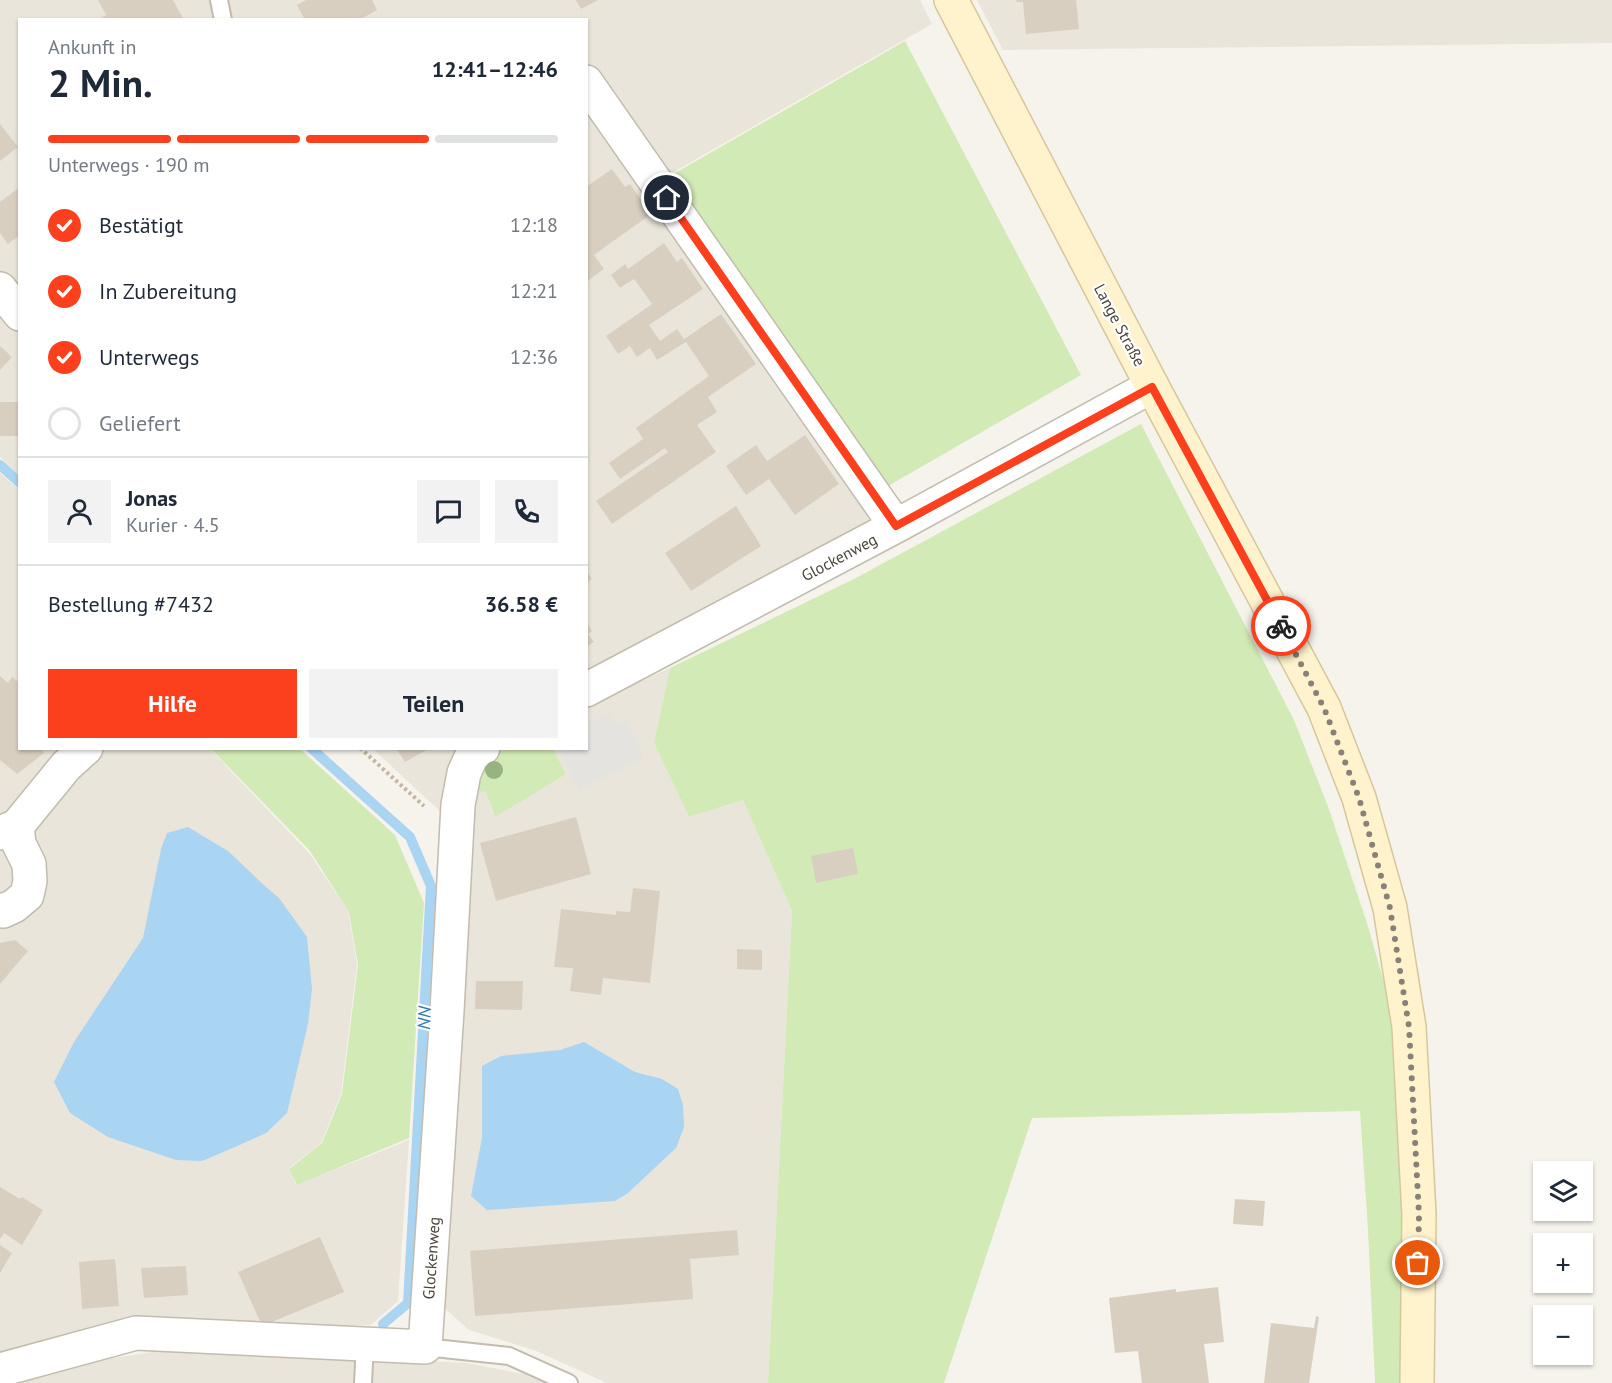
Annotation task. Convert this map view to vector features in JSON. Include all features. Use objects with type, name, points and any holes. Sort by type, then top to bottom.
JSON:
[{"type":"street","name":"Lange Straße","points":[[951,0],[1152,387],[1324,708],[1359,798],[1390,908],[1409,1027],[1419,1215],[1417,1383]]},
{"type":"street","points":[[588,85],[896,526]]},
{"type":"street","points":[[0,289],[18,312]]},
{"type":"street","name":"Glockenweg","points":[[588,689],[1152,387]]},
{"type":"street","points":[[0,910],[14,906],[27,895],[30,881],[29,864],[20,844],[8,829],[84,750]]},
{"type":"street","name":"Glockenweg","points":[[425,1347],[458,806],[464,773],[472,755],[480,750]]},
{"type":"street","points":[[0,1370],[136,1334],[425,1347]]},
{"type":"lane","points":[[219,0],[223,18]]},
{"type":"lane","points":[[363,1383],[365,1344]]},
{"type":"lane","points":[[425,1347],[509,1356],[569,1383]]},
{"type":"path","points":[[362,750],[456,835]]},
{"type":"shaded area","points":[[0,0],[920,0],[932,24],[663,178],[588,73],[588,18],[18,18],[18,474],[0,457]]},
{"type":"shaded area","points":[[977,0],[1612,0],[1612,43],[1003,50]]},
{"type":"shaded area","points":[[588,99],[872,506],[868,524],[588,673]]},
{"type":"shaded area","points":[[0,473],[18,489],[18,750],[211,750],[309,853],[348,910],[357,965],[341,1094],[321,1143],[289,1168],[296,1185],[409,1140],[398,1301],[371,1325],[254,1328],[0,1358]]},
{"type":"shaded area","points":[[670,668],[654,743],[689,817],[743,800],[792,911],[768,1383],[607,1383],[534,1350],[469,1330],[441,1305],[469,797],[485,791],[494,816],[566,774],[554,750],[588,750],[588,706]]},
{"type":"shaded area","points":[[610,713],[616,725],[626,721],[644,758],[579,790],[562,755],[572,750],[588,750],[588,724]]},
{"type":"shaded area","points":[[374,750],[458,750],[455,752],[443,814]]},
{"type":"shaded area","points":[[174,1349],[467,1363],[524,1374],[545,1383],[4,1383],[77,1363]]},
{"type":"green space","points":[[905,41],[1081,375],[888,486],[670,176]]},
{"type":"green space","points":[[1141,424],[1294,720],[1329,809],[1367,923],[1394,1017],[1403,1105],[1405,1383],[1375,1383],[1360,1111],[1032,1118],[944,1383],[768,1383],[792,911],[743,800],[689,817],[654,743],[670,668],[854,579]]},
{"type":"green space","points":[[212,750],[301,750],[395,835],[424,903],[409,1138],[297,1185],[289,1169],[322,1143],[342,1094],[358,965],[349,912],[310,851]]},
{"type":"green space","points":[[499,750],[554,750],[566,774],[495,817],[485,791],[469,797],[477,775]]},
{"type":"water","points":[[188,827],[228,851],[279,898],[307,937],[312,989],[308,1024],[287,1113],[266,1133],[202,1161],[176,1160],[108,1137],[70,1113],[54,1082],[74,1042],[143,938],[161,849],[167,833]]},
{"type":"water","points":[[584,1042],[635,1072],[662,1079],[678,1089],[683,1105],[684,1127],[676,1148],[628,1193],[615,1201],[487,1210],[471,1196],[482,1138],[482,1066],[501,1056],[560,1050]]},
{"type":"building","points":[[98,0],[173,0],[183,18],[101,18],[106,15]]},
{"type":"building","points":[[306,0],[372,0],[377,10],[363,18],[304,18],[297,5]]},
{"type":"building","points":[[576,0],[598,0],[581,9]]},
{"type":"building","points":[[1016,0],[1076,0],[1079,29],[1026,34],[1023,2]]},
{"type":"building","points":[[0,124],[18,147],[0,161]]},
{"type":"building","points":[[612,169],[625,187],[630,184],[651,214],[594,255],[604,269],[588,281],[588,186]]},
{"type":"building","points":[[18,188],[18,236],[8,244],[0,233],[0,202]]},
{"type":"building","points":[[664,243],[677,262],[682,258],[703,289],[649,325],[660,341],[677,329],[684,339],[721,314],[756,364],[708,397],[717,412],[697,425],[716,452],[612,524],[596,501],[668,452],[665,448],[620,479],[609,463],[643,439],[636,428],[709,376],[686,342],[657,360],[650,348],[637,357],[630,346],[618,354],[606,336],[652,304],[634,279],[620,288],[611,275],[625,264],[628,269]]},
{"type":"building","points":[[0,346],[12,357],[0,370]]},
{"type":"building","points":[[0,402],[18,402],[18,436],[0,436]]},
{"type":"building","points":[[805,435],[839,484],[795,515],[769,479],[746,495],[726,466],[756,445],[767,461]]},
{"type":"building","points":[[736,506],[761,546],[691,591],[665,553]]},
{"type":"building","points":[[588,634],[594,642],[588,646]]},
{"type":"building","points":[[0,676],[8,683],[12,677],[18,682],[18,750],[42,750],[44,753],[17,774],[0,760]]},
{"type":"building","points":[[397,750],[426,750],[405,762]]},
{"type":"building","points":[[576,817],[591,874],[496,901],[480,843]]},
{"type":"building","points":[[853,848],[858,874],[816,883],[811,856]]},
{"type":"building","points":[[633,888],[660,891],[650,983],[603,978],[601,995],[570,991],[573,968],[554,967],[561,909],[616,915],[616,911],[630,912]]},
{"type":"building","points":[[15,940],[28,951],[0,984],[0,943]]},
{"type":"building","points":[[737,949],[762,950],[762,970],[737,969]]},
{"type":"building","points":[[476,981],[523,981],[522,1010],[475,1009]]},
{"type":"building","points":[[0,1187],[43,1210],[22,1245],[4,1233],[0,1239]]},
{"type":"building","points":[[1235,1199],[1265,1201],[1263,1226],[1233,1224]]},
{"type":"building","points":[[737,1230],[739,1255],[690,1259],[693,1299],[475,1316],[470,1251]]},
{"type":"building","points":[[320,1237],[344,1292],[262,1326],[238,1272]]},
{"type":"building","points":[[0,1245],[12,1253],[0,1273]]},
{"type":"building","points":[[115,1259],[119,1306],[82,1309],[79,1262]]},
{"type":"building","points":[[186,1266],[188,1295],[144,1298],[141,1268]]},
{"type":"building","points":[[1218,1287],[1224,1342],[1204,1344],[1209,1383],[1142,1383],[1138,1351],[1115,1353],[1109,1298],[1176,1289],[1176,1292]]},
{"type":"building","points":[[1316,1316],[1319,1317],[1309,1383],[1264,1383],[1271,1323],[1314,1328]]},
{"type":"waterway","name":"NN","points":[[0,465],[18,481]]},
{"type":"waterway","name":"NN","points":[[313,750],[410,837],[431,886],[408,1303],[383,1324]]},
{"type":"way so far","points":[[1281,626],[1324,708],[1359,798],[1390,908],[1409,1027],[1419,1215],[1418,1263]]},
{"type":"route","points":[[667,198],[896,526],[1152,387],[1281,626]]}]
